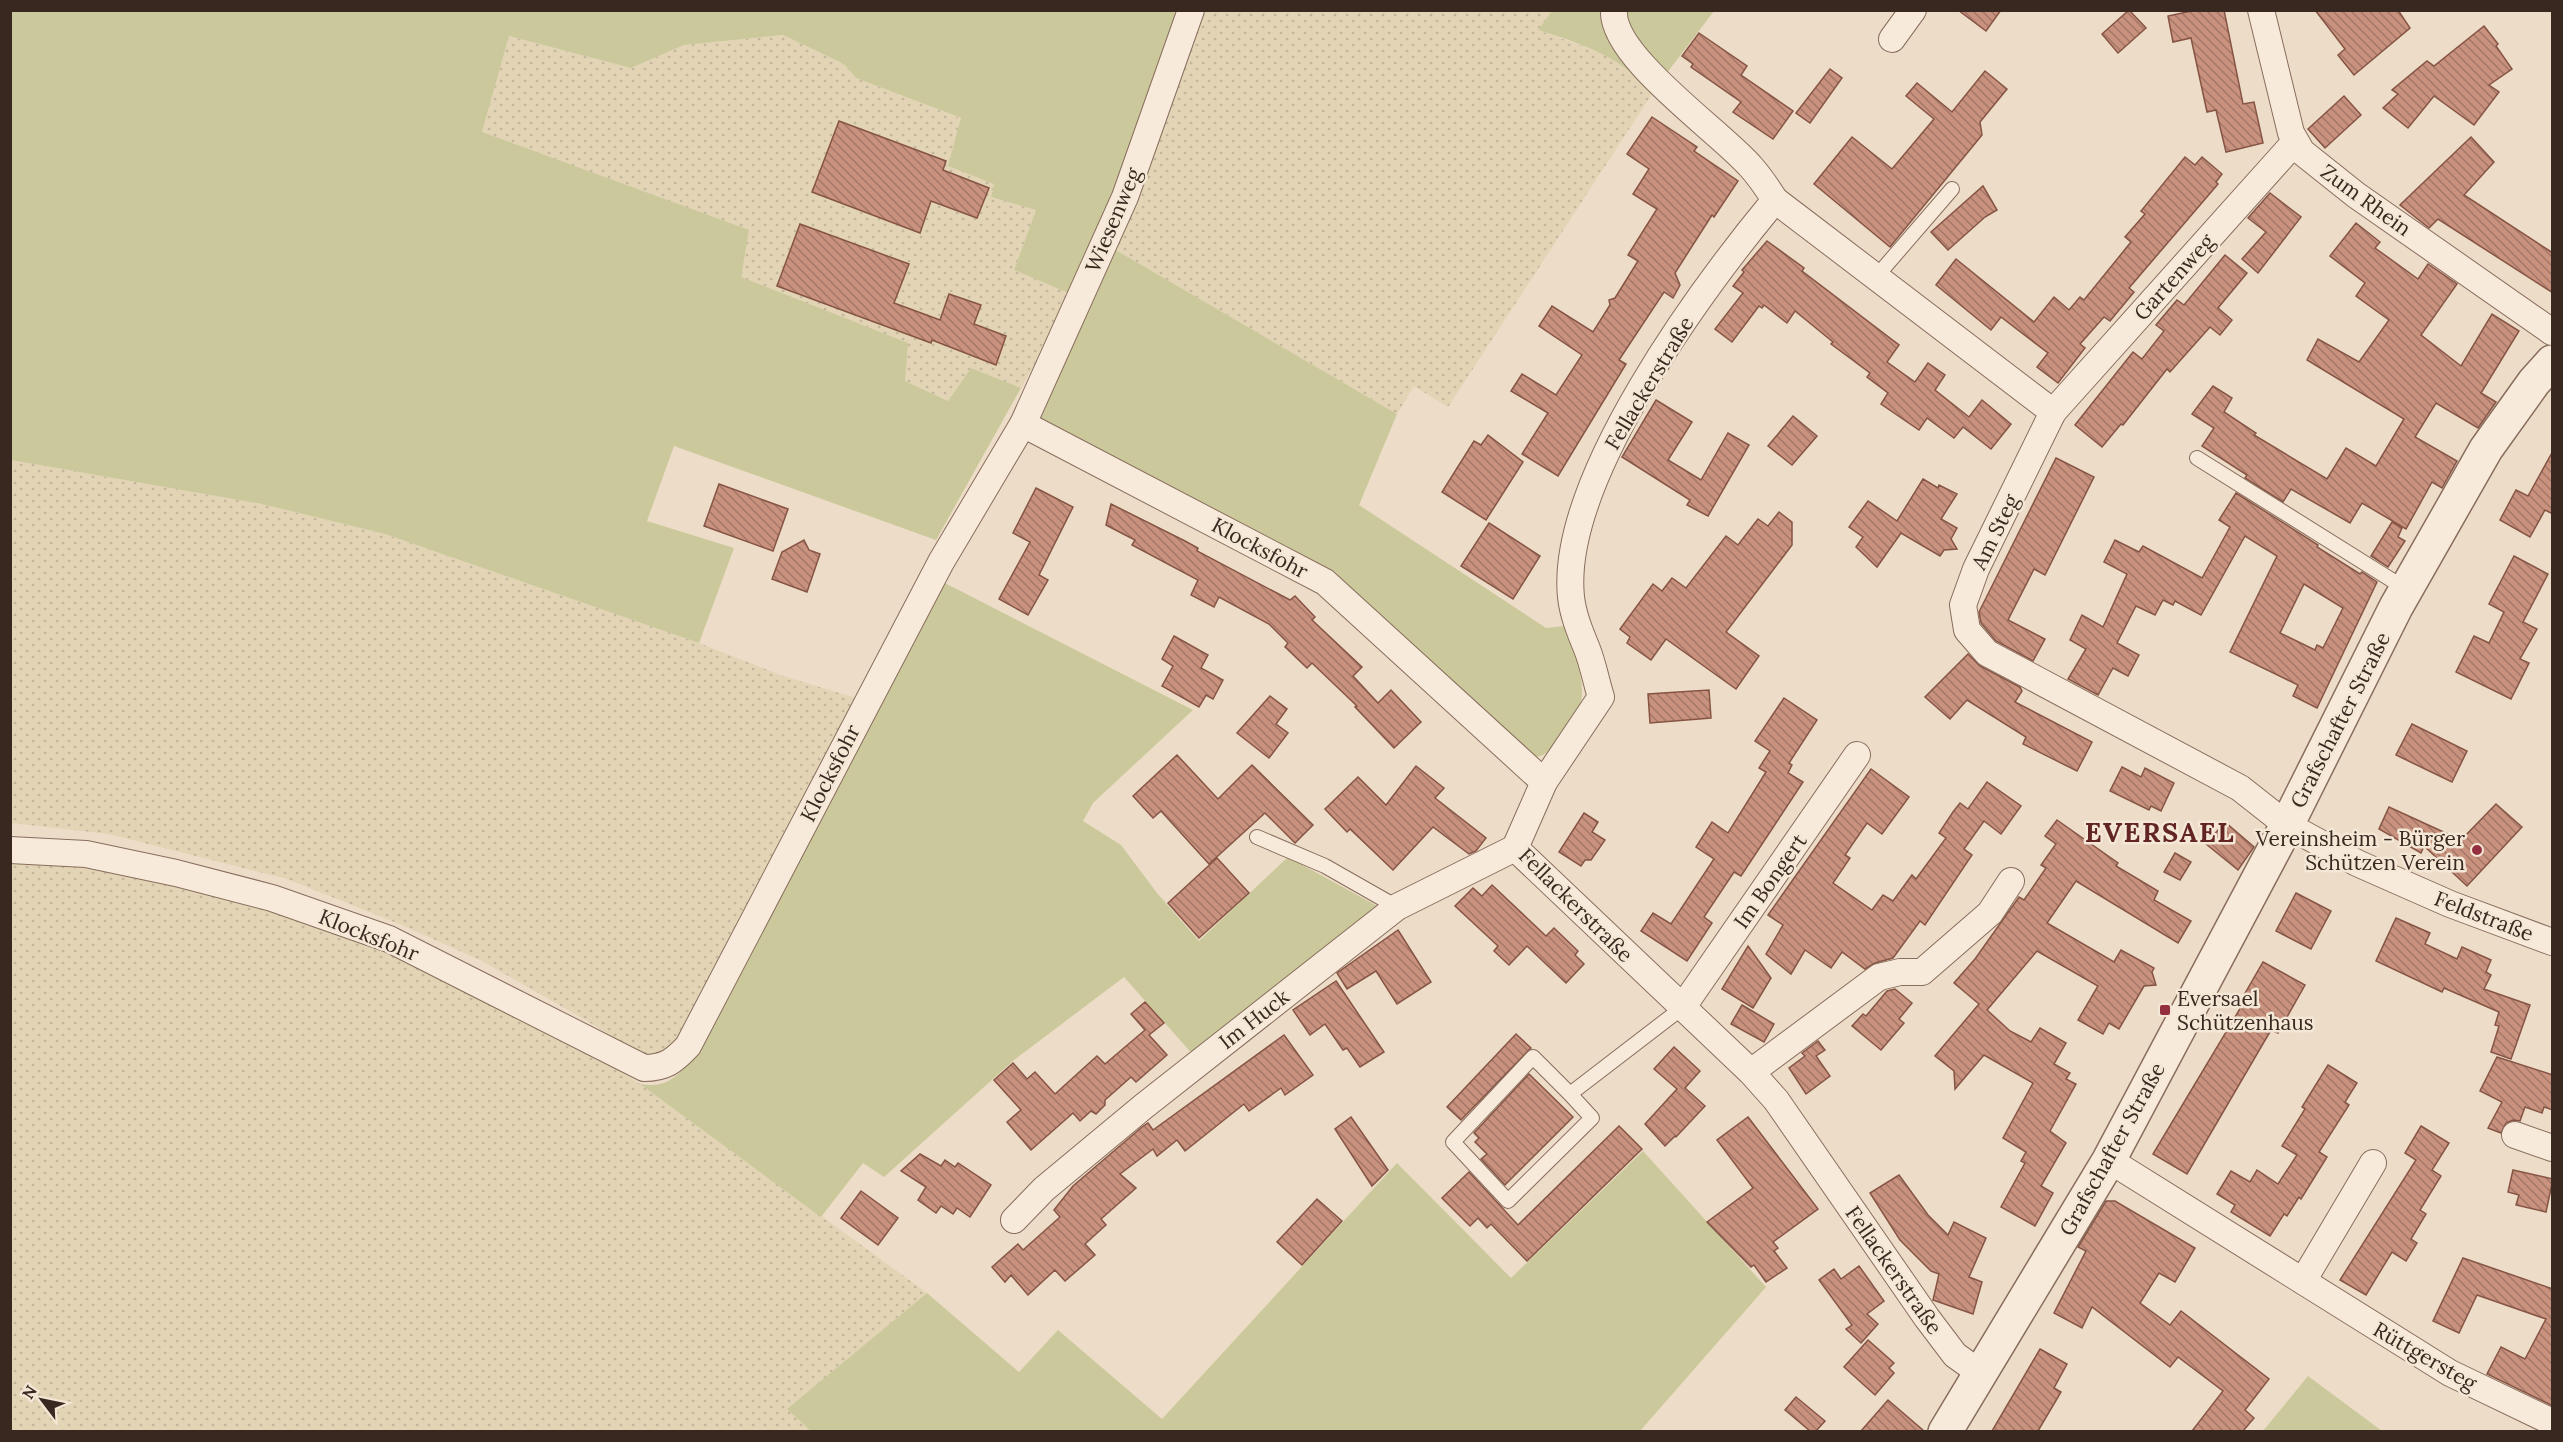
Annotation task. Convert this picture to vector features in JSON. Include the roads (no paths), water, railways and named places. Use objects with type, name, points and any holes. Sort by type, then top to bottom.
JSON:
[{"type":"street","name":"Wiesenweg","points":[[1023,424],[1125,197],[1191,10]]},
{"type":"street","points":[[1614,10],[1617,32],[1639,63],[1751,167],[1775,200],[2053,412]]},
{"type":"street","points":[[1892,39],[1913,10]]},
{"type":"street","name":"Zum Rhein","points":[[2261,10],[2295,142],[2318,166],[2356,195],[2553,332]]},
{"type":"street","name":"Gartenweg","points":[[2053,412],[2295,142]]},
{"type":"street","name":"Fellackerstraße","points":[[1775,200],[1732,252],[1677,333],[1610,442],[1584,508],[1574,541],[1571,596],[1576,624],[1588,651],[1601,697],[1544,782],[1515,848],[1751,1072],[1776,1100],[1955,1355],[1969,1365],[1982,1370]]},
{"type":"street","name":"Grafschafter Straße","points":[[1945,1431],[2109,1160],[2288,825],[2406,589],[2486,448],[2534,382],[2553,362]]},
{"type":"street","name":"Am Steg","points":[[2053,412],[1976,569],[1963,604],[1967,630],[1987,653],[2240,788],[2288,825]]},
{"type":"street","name":"Klocksfohr","points":[[10,850],[86,854],[176,873],[272,898],[389,939],[644,1068],[658,1068],[672,1062],[688,1046],[942,562],[1023,424],[1325,582],[1544,782]]},
{"type":"street","name":"Im Bongert","points":[[1682,1008],[1857,755]]},
{"type":"street","name":"Feldstraße","points":[[2288,825],[2358,863],[2450,904],[2553,942]]},
{"type":"street","name":"Im Huck","points":[[1014,1220],[1044,1189],[1143,1106],[1396,907],[1515,848]]},
{"type":"street","points":[[1751,1072],[1879,977],[1900,972],[1922,972],[1990,913],[2011,881]]},
{"type":"street","points":[[2515,1136],[2553,1148]]},
{"type":"street","name":"Rüttgersteg","points":[[2109,1160],[2450,1373],[2553,1422]]},
{"type":"street","points":[[2303,1281],[2373,1163]]},
{"type":"lane","points":[[1876,277],[1952,189]]},
{"type":"lane","points":[[2197,458],[2406,589]]},
{"type":"lane","points":[[1257,837],[1324,866],[1396,907]]},
{"type":"lane","points":[[1570,1094],[1682,1008]]},
{"type":"lane","points":[[1533,1057],[1570,1094],[1592,1118],[1508,1201],[1453,1142],[1533,1057]]},
{"type":"place","name":"Vereinsheim - Bürger Schützen Verein","points":[[2477,850]]},
{"type":"place","name":"Eversael Schützenhaus","points":[[2165,1010]]},
{"type":"district","name":"EVERSAEL","points":[[2160,832]]}]
